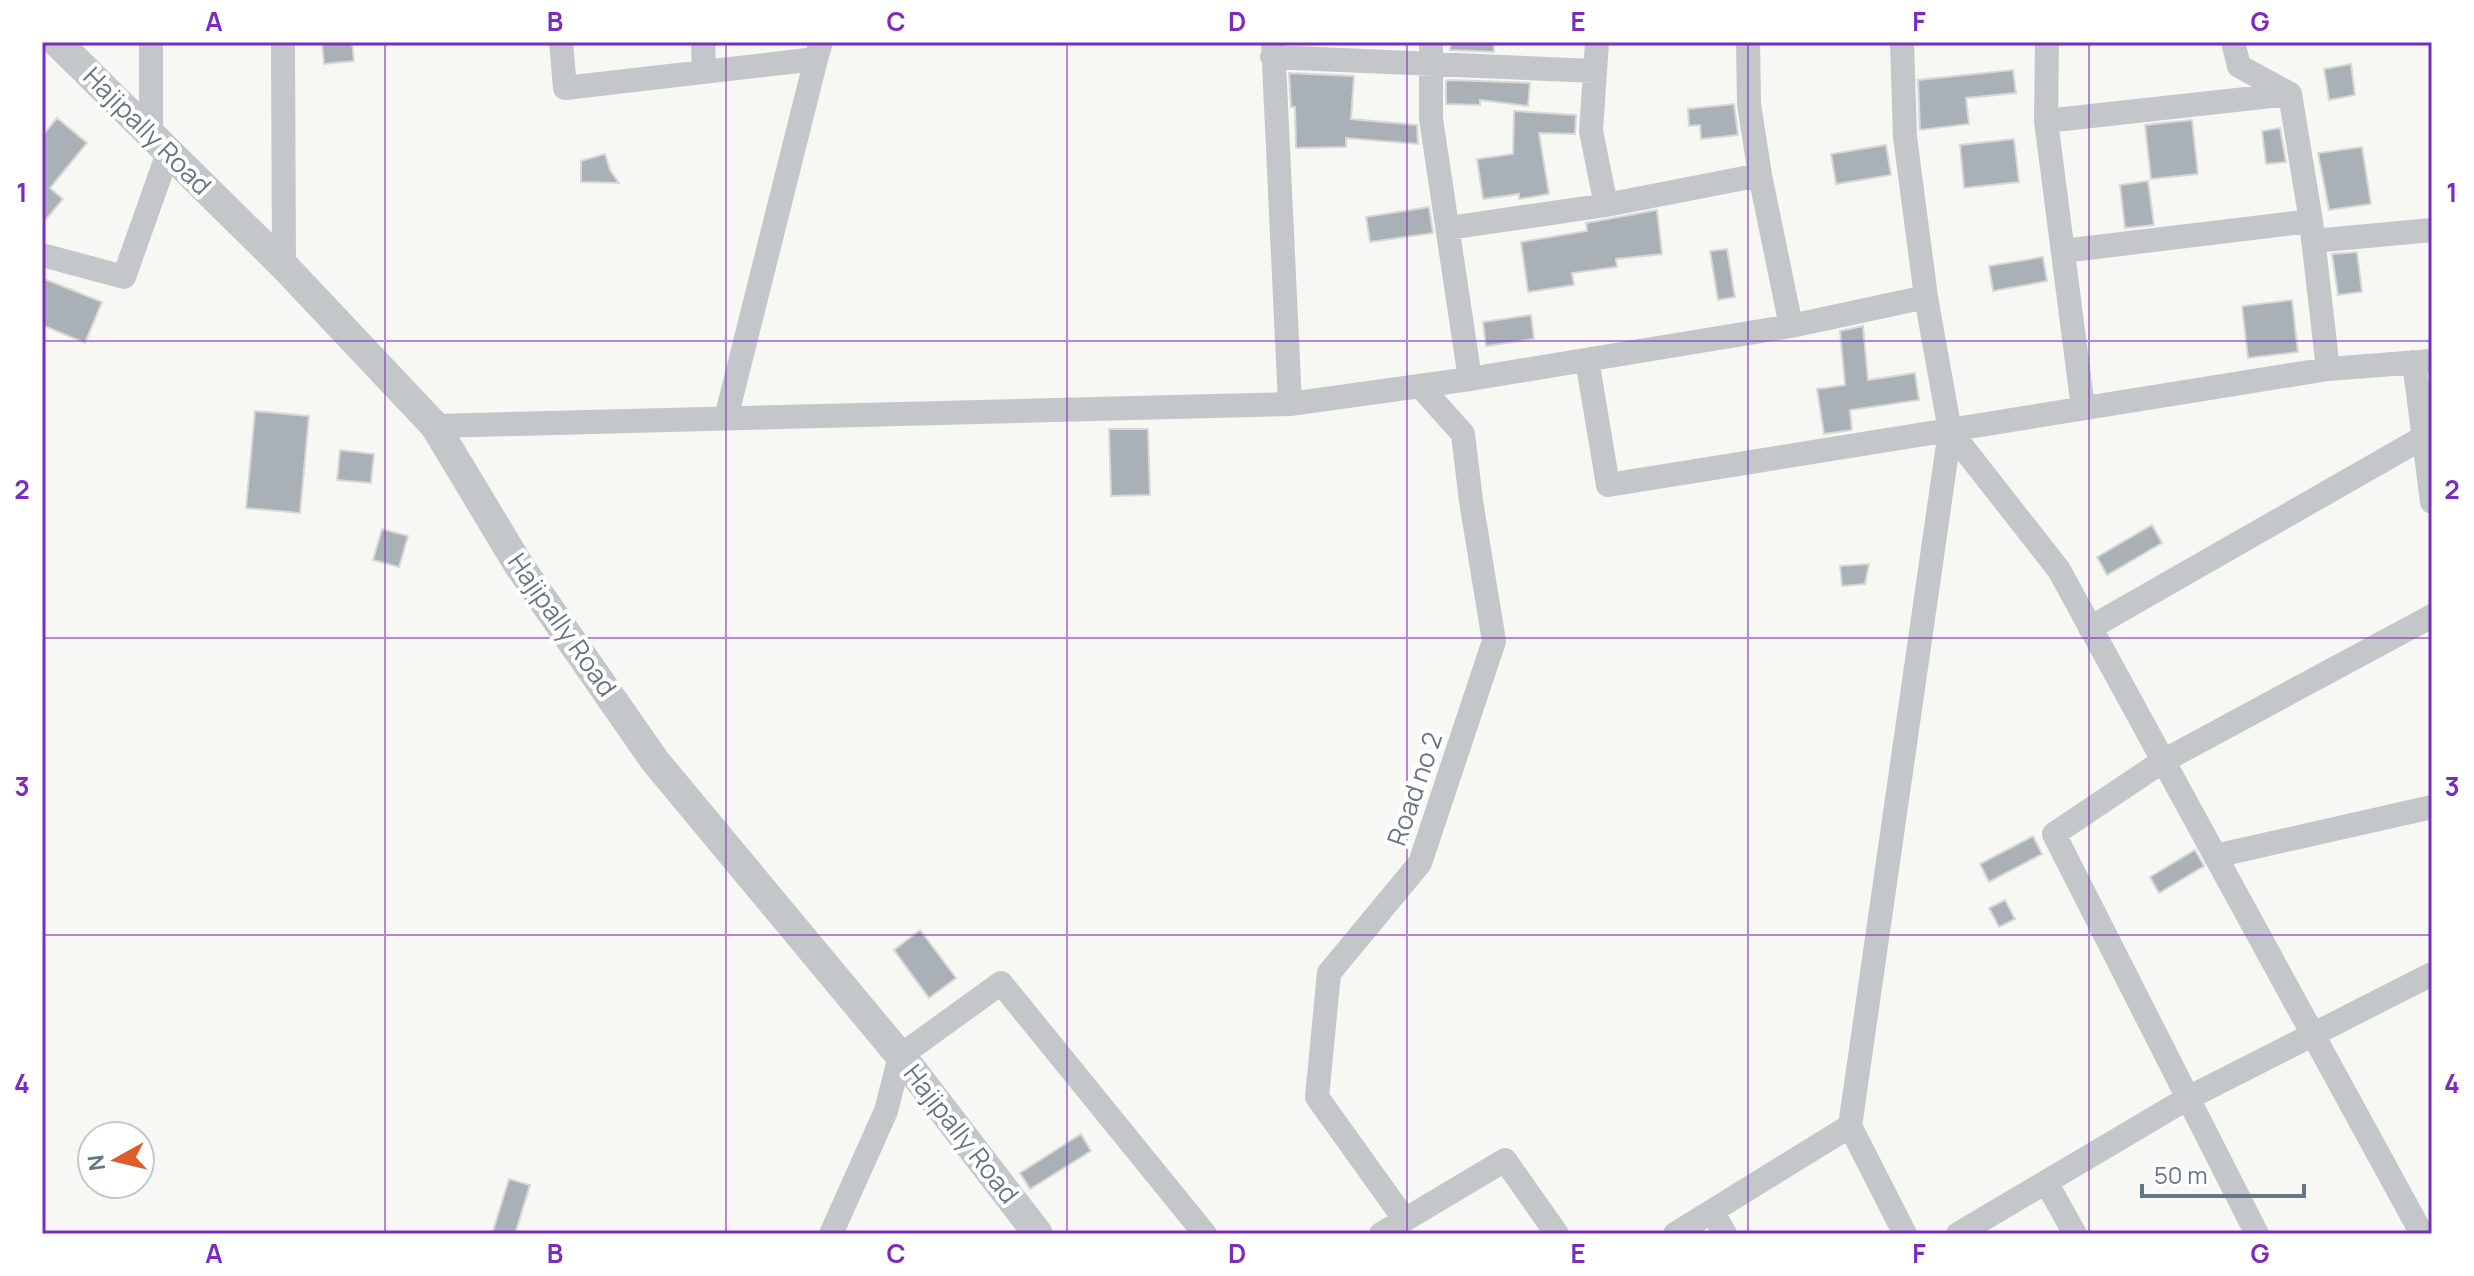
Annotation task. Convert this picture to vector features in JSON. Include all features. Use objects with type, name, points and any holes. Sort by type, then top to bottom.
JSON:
[{"type":"street","name":"Hajipally Road","points":[[57,42],[284,266],[435,426],[518,564],[655,761],[900,1056],[1038,1234]]},
{"type":"street","points":[[42,255],[124,277],[160,143],[151,42]]},
{"type":"street","points":[[283,42],[284,266]]},
{"type":"street","points":[[561,42],[565,88],[704,72],[818,51],[726,418]]},
{"type":"street","points":[[703,42],[704,72]]},
{"type":"street","points":[[1597,42],[1591,131],[1606,205]]},
{"type":"street","points":[[1748,42],[1749,104],[1791,326]]},
{"type":"street","points":[[1902,42],[1905,137],[1926,297],[1950,431],[1850,1126],[1905,1234]]},
{"type":"street","points":[[2047,42],[2046,121],[2083,408]]},
{"type":"street","points":[[2233,42],[2239,66],[2290,94]]},
{"type":"street","points":[[1290,404],[1273,49],[1431,54],[1595,71]]},
{"type":"street","points":[[1431,54],[1431,119],[1470,379]]},
{"type":"street","points":[[2046,121],[2290,94]]},
{"type":"street","points":[[2290,94],[2312,231],[2328,369]]},
{"type":"street","points":[[1449,228],[1606,205],[1760,175]]},
{"type":"street","points":[[2063,251],[2312,231],[2432,230]]},
{"type":"street","points":[[435,426],[1290,404],[1470,379],[1791,326],[1926,297]]},
{"type":"street","points":[[1587,360],[1608,485],[2328,369],[2423,362],[2424,437],[2432,502]]},
{"type":"street","name":"Road no 2","points":[[1405,1220],[1317,1097],[1329,973],[1420,863],[1494,641],[1463,434],[1420,386]]},
{"type":"street","points":[[1950,431],[2059,570],[2422,1234]]},
{"type":"street","points":[[2090,628],[2424,437]]},
{"type":"street","points":[[2257,1234],[2054,834],[2163,761],[2432,616]]},
{"type":"street","points":[[2215,856],[2432,807]]},
{"type":"street","points":[[1958,1234],[2188,1098],[2432,974]]},
{"type":"street","points":[[831,1234],[886,1111],[900,1056],[1001,983],[1205,1234]]},
{"type":"street","points":[[1675,1234],[1850,1126]]},
{"type":"street","points":[[1381,1234],[1505,1160],[1557,1234]]},
{"type":"street","points":[[2046,1182],[2075,1234]]},
{"type":"street","points":[[1712,1211],[1725,1234]]},
{"type":"building","points":[[322,42],[352,42],[354,61],[324,64]]},
{"type":"building","points":[[1451,42],[1494,42],[1494,52],[1450,50]]},
{"type":"building","points":[[2351,64],[2355,95],[2329,100],[2324,69]]},
{"type":"building","points":[[2013,70],[2016,93],[1966,98],[1969,124],[1920,130],[1918,80]]},
{"type":"building","points":[[1289,73],[1354,76],[1351,119],[1417,125],[1418,144],[1346,138],[1346,147],[1296,148],[1295,107],[1291,107]]},
{"type":"building","points":[[1446,81],[1530,83],[1528,106],[1480,100],[1480,105],[1446,104]]},
{"type":"building","points":[[1734,104],[1738,135],[1701,139],[1700,125],[1689,126],[1688,109]]},
{"type":"building","points":[[1514,111],[1576,115],[1575,134],[1539,133],[1549,194],[1519,199],[1519,194],[1483,199],[1477,159],[1513,154]]},
{"type":"building","points":[[57,118],[87,143],[50,188],[63,199],[42,224],[42,136]]},
{"type":"building","points":[[2192,120],[2198,174],[2151,179],[2145,125]]},
{"type":"building","points":[[2280,128],[2286,162],[2266,164],[2262,131]]},
{"type":"building","points":[[2014,139],[2019,182],[1964,188],[1960,145]]},
{"type":"building","points":[[1886,145],[1891,175],[1836,184],[1831,154]]},
{"type":"building","points":[[2362,147],[2371,204],[2329,210],[2318,153]]},
{"type":"building","points":[[605,154],[610,170],[619,183],[581,182],[581,161]]},
{"type":"building","points":[[2148,181],[2154,225],[2125,228],[2120,185]]},
{"type":"building","points":[[1429,207],[1433,233],[1370,242],[1366,217]]},
{"type":"building","points":[[1657,210],[1662,254],[1616,259],[1617,267],[1572,273],[1574,285],[1528,292],[1521,242],[1587,231],[1586,223]]},
{"type":"building","points":[[1727,249],[1735,297],[1718,300],[1710,251]]},
{"type":"building","points":[[2357,252],[2362,292],[2338,295],[2332,254]]},
{"type":"building","points":[[2043,257],[2047,281],[1993,291],[1989,266]]},
{"type":"building","points":[[42,278],[102,302],[85,343],[42,325]]},
{"type":"building","points":[[2292,300],[2298,352],[2248,358],[2242,306]]},
{"type":"building","points":[[1531,315],[1534,339],[1486,346],[1483,322]]},
{"type":"building","points":[[1863,326],[1868,380],[1915,373],[1919,400],[1850,410],[1852,430],[1824,434],[1817,389],[1845,385],[1840,331]]},
{"type":"building","points":[[255,411],[309,416],[300,513],[246,508]]},
{"type":"building","points":[[1109,429],[1148,429],[1150,495],[1111,496]]},
{"type":"building","points":[[340,450],[374,454],[371,483],[337,480]]},
{"type":"building","points":[[2152,525],[2162,543],[2107,575],[2097,557]]},
{"type":"building","points":[[382,529],[408,536],[399,567],[373,560]]},
{"type":"building","points":[[1869,564],[1865,584],[1842,586],[1840,566]]},
{"type":"building","points":[[2033,836],[2042,854],[1989,882],[1980,864]]},
{"type":"building","points":[[2195,850],[2204,866],[2159,893],[2150,877]]},
{"type":"building","points":[[2005,900],[2015,919],[1999,927],[1989,908]]},
{"type":"building","points":[[920,930],[956,978],[929,998],[894,950]]},
{"type":"building","points":[[1081,1134],[1091,1151],[1030,1189],[1020,1173]]},
{"type":"building","points":[[509,1179],[530,1185],[515,1234],[492,1234]]}]
